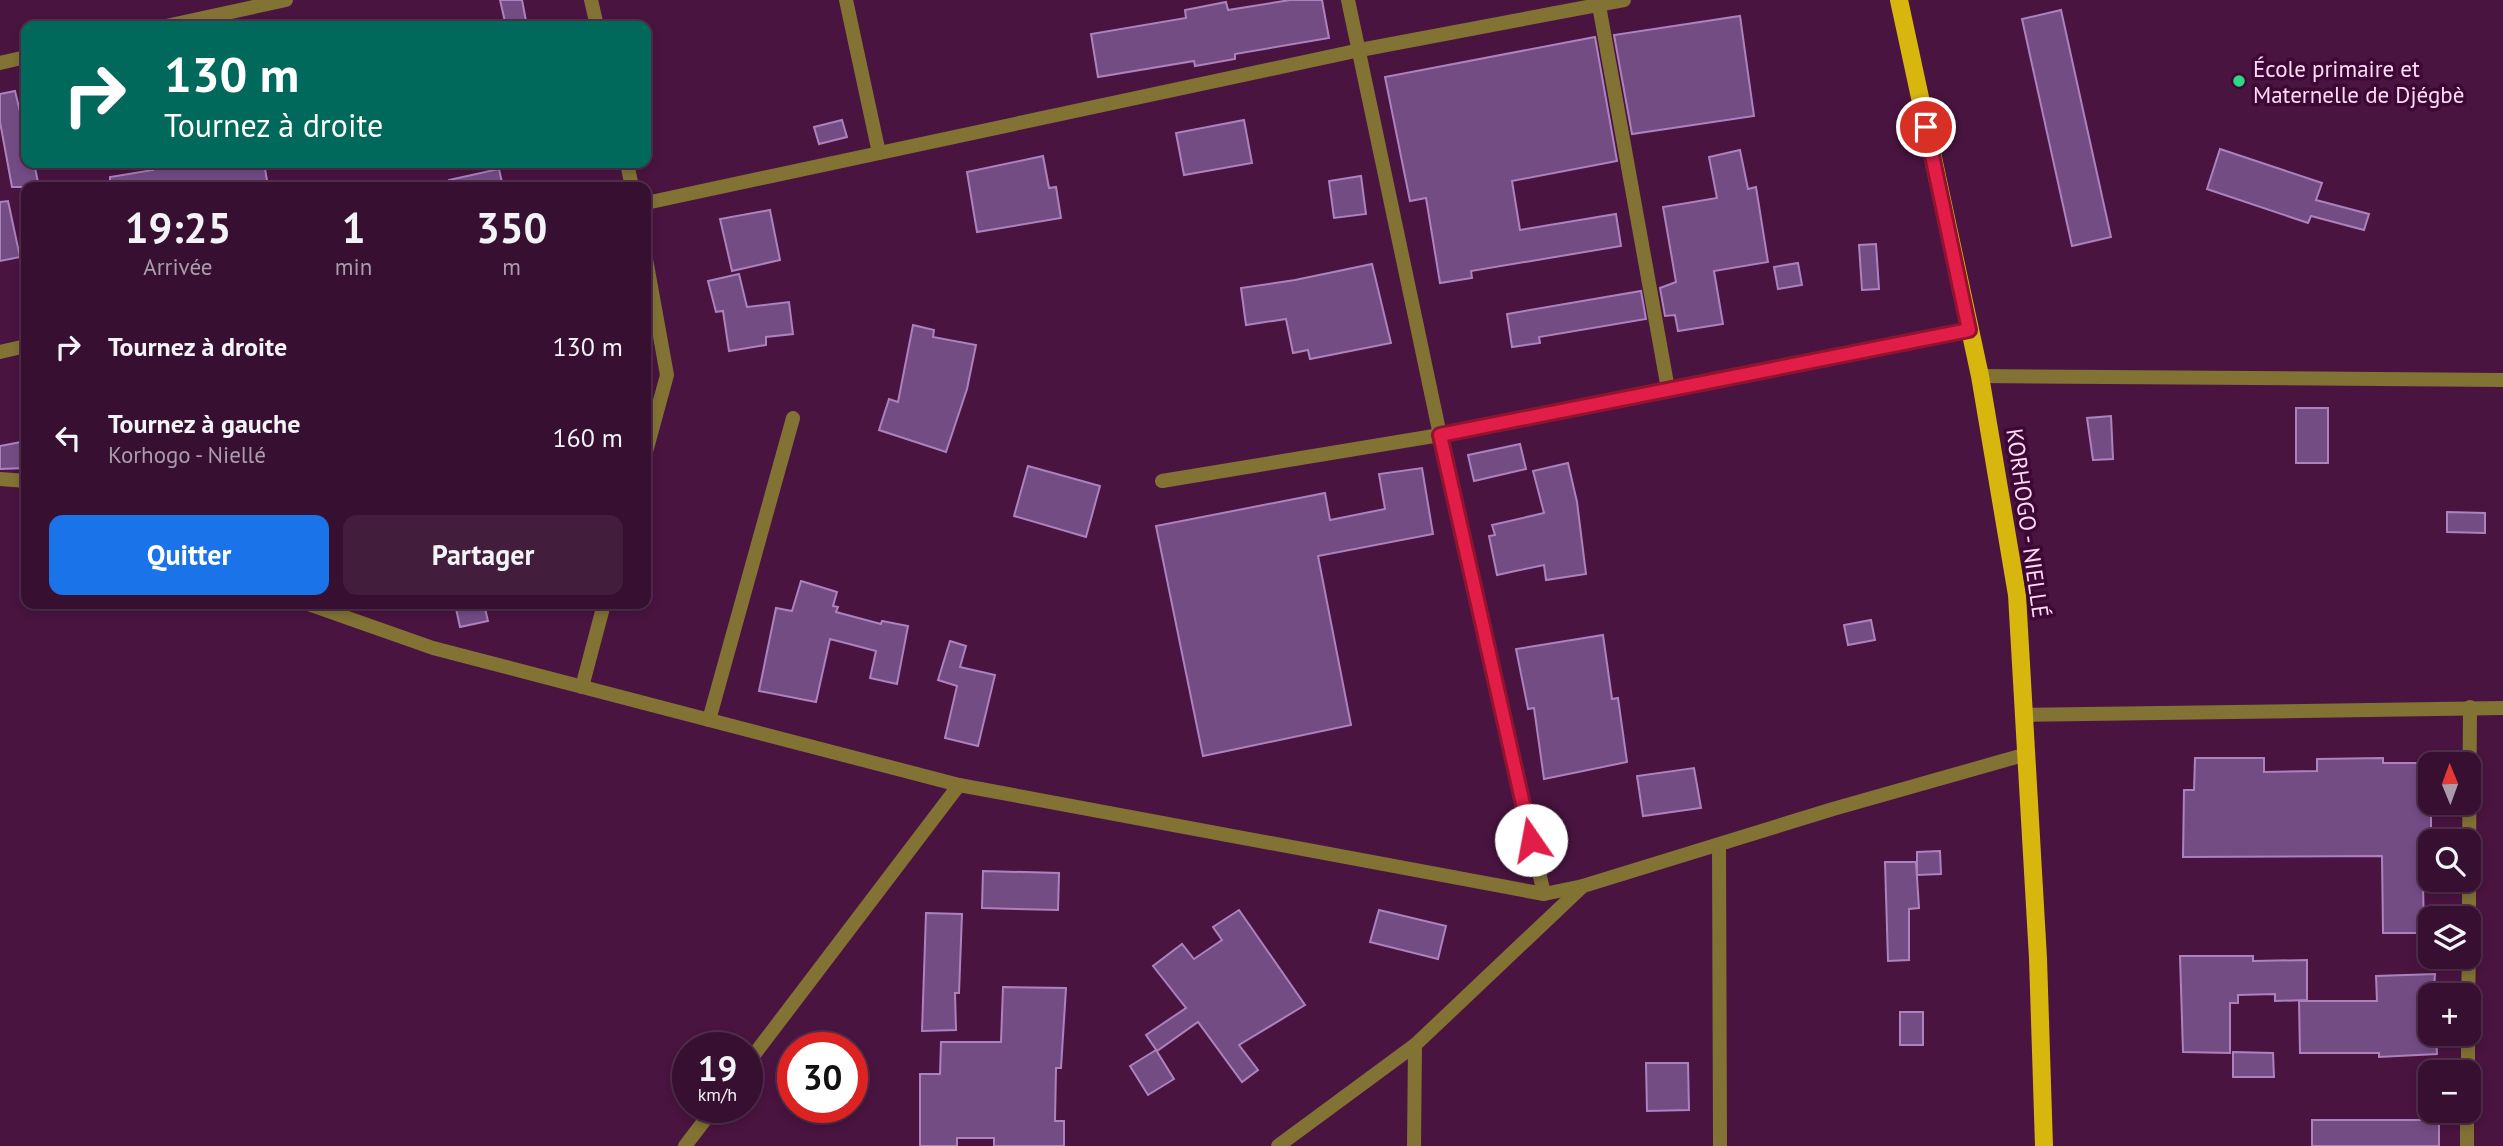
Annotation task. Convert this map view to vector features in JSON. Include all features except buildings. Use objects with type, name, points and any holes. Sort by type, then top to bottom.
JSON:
[{"type":"main road","name":"KORHOGO - NIELLÉ","points":[[1899,0],[1980,376],[2017,595],[2027,754],[2044,1146]]},
{"type":"street","points":[[189,21],[286,0]]},
{"type":"street","points":[[591,0],[596,21]]},
{"type":"street","points":[[846,0],[879,153]]},
{"type":"street","points":[[1348,0],[1440,435],[1544,894]]},
{"type":"street","points":[[651,202],[1360,50],[1599,2],[1624,0]]},
{"type":"street","points":[[1599,2],[1668,389]]},
{"type":"street","points":[[0,63],[21,58]]},
{"type":"street","points":[[651,287],[667,375],[651,434]]},
{"type":"street","points":[[1162,481],[1440,435],[1969,330]]},
{"type":"street","points":[[0,352],[21,347]]},
{"type":"street","points":[[1980,376],[2503,380]]},
{"type":"street","points":[[709,720],[793,418]]},
{"type":"street","points":[[0,479],[21,481]]},
{"type":"street","points":[[322,609],[433,648],[959,785],[1544,894],[1583,886],[1833,809],[2027,754]]},
{"type":"street","points":[[582,687],[603,609]]},
{"type":"street","points":[[2469,829],[2470,707]]},
{"type":"street","points":[[2023,715],[2503,708]]},
{"type":"street","points":[[763,1043],[959,785]]},
{"type":"street","points":[[1719,846],[1720,1146]]},
{"type":"street","points":[[1278,1146],[1415,1045],[1583,886]]},
{"type":"street","points":[[1414,1146],[1415,1045]]},
{"type":"street","points":[[685,1146],[703,1123]]},
{"type":"street","points":[[2467,1146],[2468,1123]]},
{"type":"place","name":"École primaire et Maternelle de Djégbè","points":[[2239,81]]},
{"type":"route","points":[[1531,840],[1440,435],[1969,330],[1926,127]]}]
